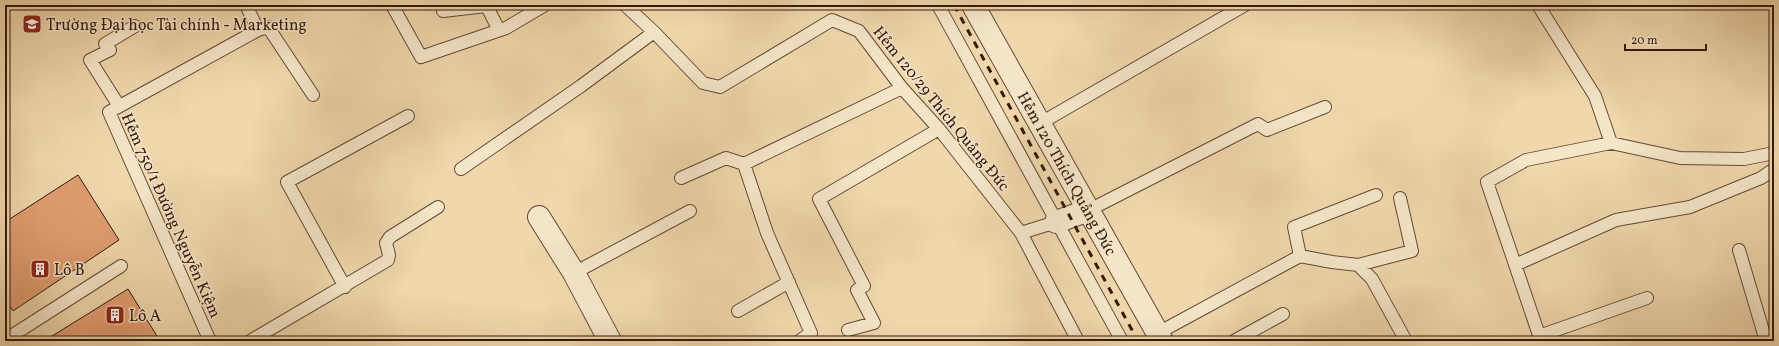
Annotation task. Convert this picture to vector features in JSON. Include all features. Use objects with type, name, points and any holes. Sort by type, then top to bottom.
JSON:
[{"type":"street","name":"Hẻm 120 Thích Quảng Đức","points":[[973,5],[1160,337]]},
{"type":"street","points":[[1056,222],[1089,210]]},
{"type":"street","points":[[539,217],[574,273],[610,341]]},
{"type":"lane","points":[[246,5],[258,30],[268,27],[314,95]]},
{"type":"lane","points":[[392,5],[421,57],[499,30],[546,5]]},
{"type":"lane","points":[[443,11],[486,5],[499,30]]},
{"type":"lane","name":"Hẻm 120/29 Thích Quảng Đức","points":[[625,5],[654,32],[703,83],[720,87],[832,20],[859,31],[902,88],[939,129],[1021,234],[1078,341]]},
{"type":"lane","points":[[938,5],[1122,341]]},
{"type":"lane","points":[[1039,124],[1245,5]]},
{"type":"lane","points":[[1538,5],[1595,96],[1611,143]]},
{"type":"lane","name":"Hẻm 750/1 Đường Nguyễn Kiệm","points":[[119,106],[90,60],[110,50],[104,44],[135,26]]},
{"type":"lane","name":"Hẻm 750/1 Đường Nguyễn Kiệm","points":[[210,341],[109,112],[258,30]]},
{"type":"lane","points":[[461,169],[581,86],[654,32]]},
{"type":"lane","points":[[681,178],[726,158],[744,164],[902,88]]},
{"type":"lane","points":[[1089,210],[1258,124],[1267,130],[1325,107]]},
{"type":"lane","points":[[345,286],[287,182],[408,116]]},
{"type":"lane","points":[[848,330],[874,323],[857,290],[864,286],[819,199],[939,129]]},
{"type":"lane","points":[[1647,298],[1540,338],[1487,182],[1526,160],[1611,143],[1680,158],[1744,159],[1774,153]]},
{"type":"lane","points":[[744,164],[767,233],[811,334],[799,341]]},
{"type":"lane","points":[[1515,266],[1616,220],[1690,207],[1761,178],[1774,169]]},
{"type":"lane","points":[[1300,256],[1294,227],[1376,196]]},
{"type":"lane","points":[[1160,337],[1300,256],[1358,265],[1412,250],[1400,198]]},
{"type":"lane","points":[[250,341],[388,260],[389,255],[386,243],[390,237],[438,207]]},
{"type":"lane","points":[[574,273],[690,211]]},
{"type":"lane","points":[[1021,234],[1056,222]]},
{"type":"lane","points":[[1738,250],[1766,341]]},
{"type":"lane","points":[[1358,265],[1372,279],[1406,341]]},
{"type":"lane","points":[[5,340],[121,266]]},
{"type":"lane","points":[[738,311],[789,282]]},
{"type":"lane","points":[[1234,341],[1283,314]]},
{"type":"building","points":[[5,5],[13,5],[5,16]]},
{"type":"building","name":"Lô B","points":[[78,175],[119,240],[13,311],[5,299],[5,222]]},
{"type":"building","name":"Lô A","points":[[128,289],[160,341],[44,341]]},
{"type":"railway","points":[[954,5],[1138,341]]},
{"type":"place","name":"Trường Đại học Tài chính - Marketing","points":[[32,24]]},
{"type":"place","name":"Lô B","points":[[40,269]]},
{"type":"place","name":"Lô A","points":[[115,315]]}]
